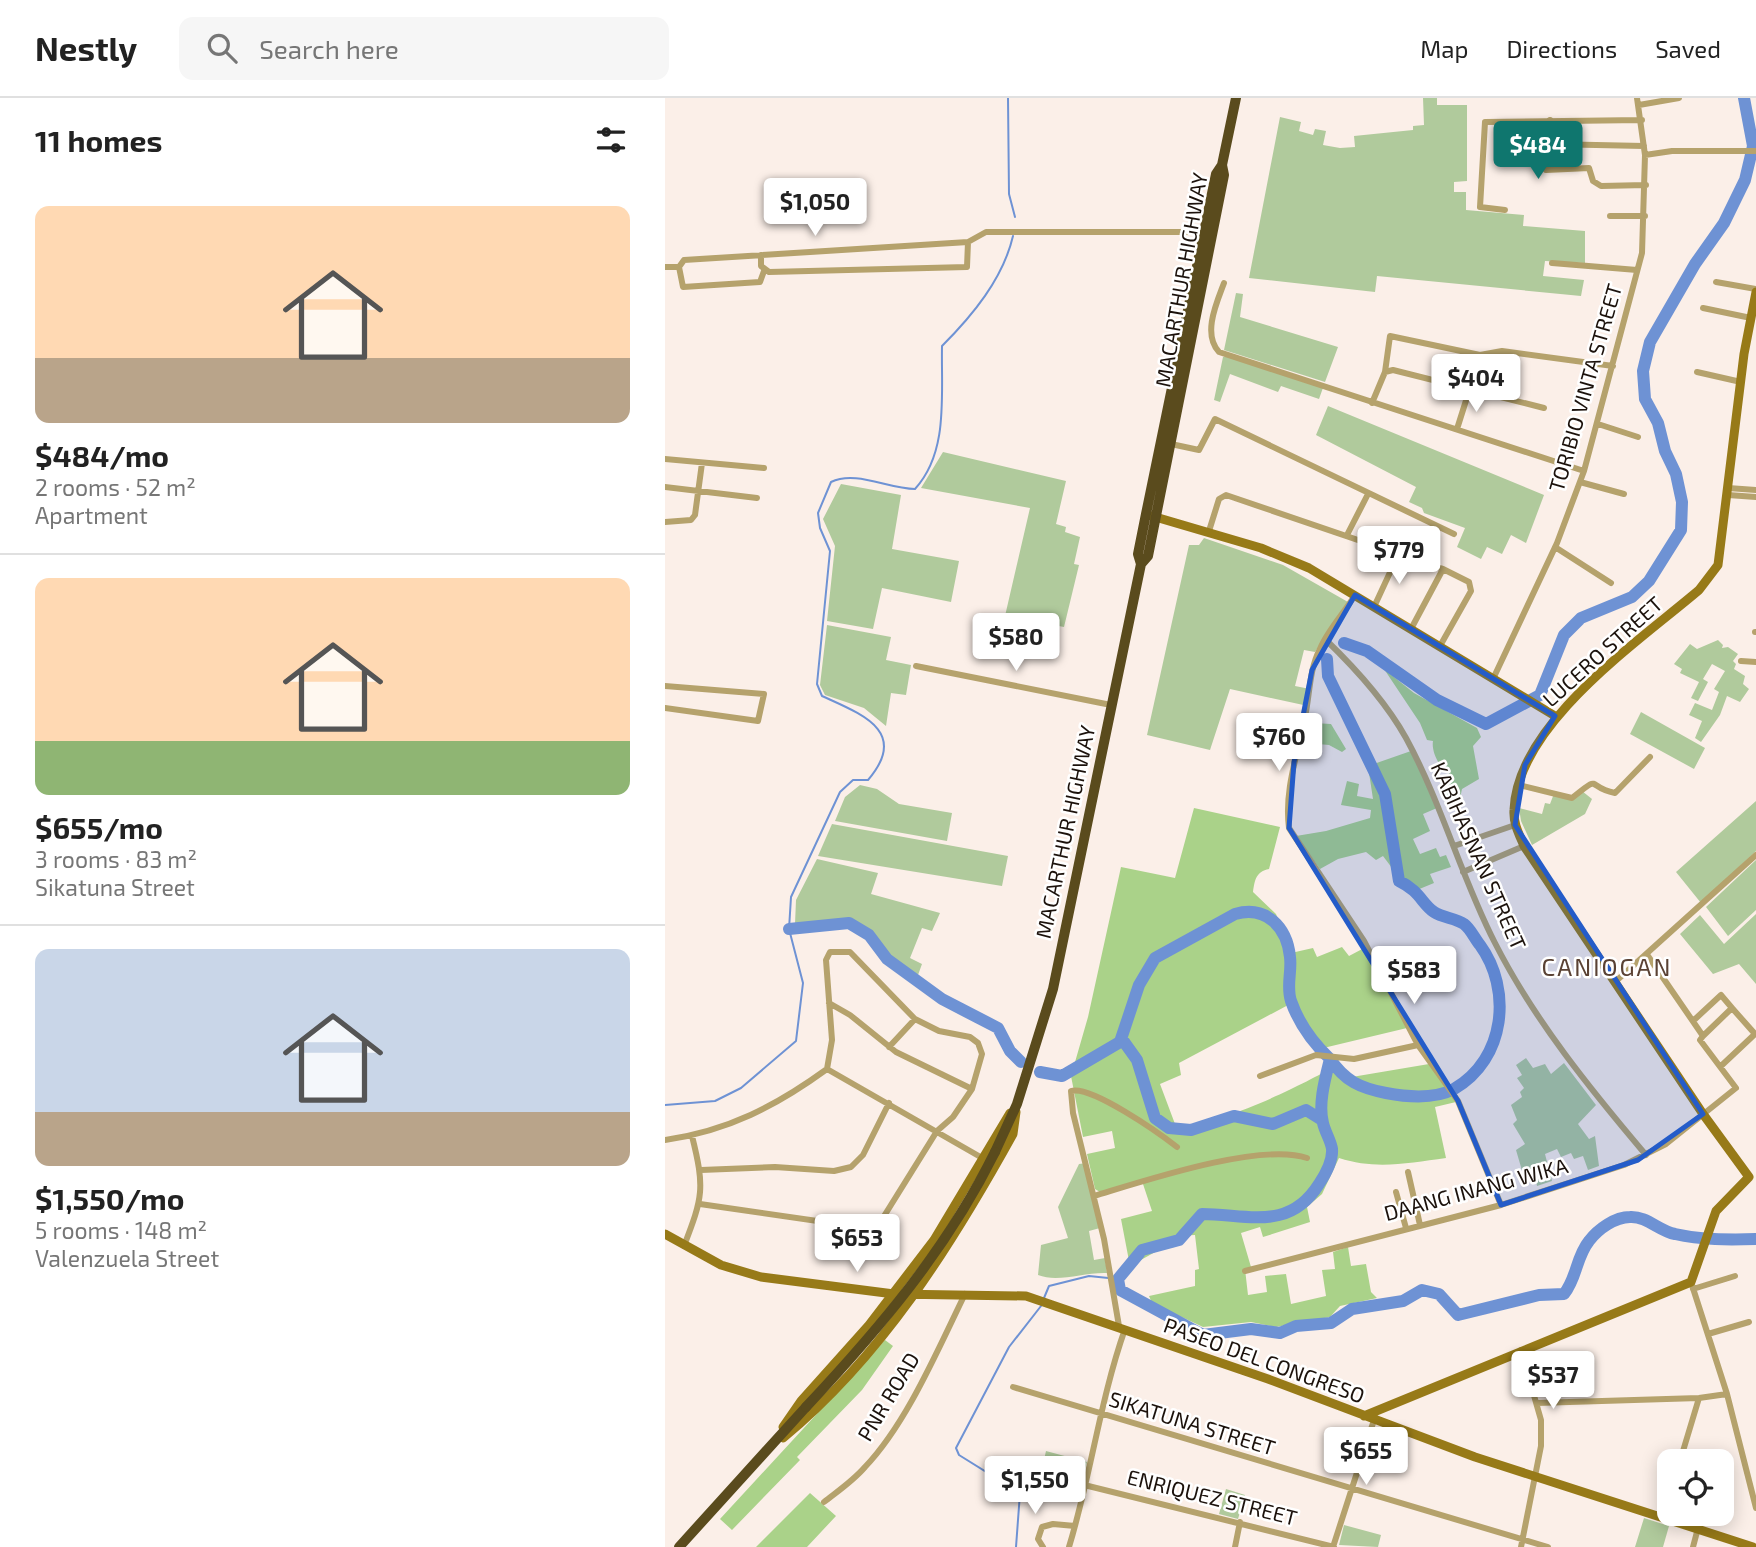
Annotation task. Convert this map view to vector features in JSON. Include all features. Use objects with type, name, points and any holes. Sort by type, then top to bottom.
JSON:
[{"type":"highway","name":"MACARTHUR HIGHWAY","points":[[679,1547],[890,1316],[916,1282],[943,1242],[995,1152],[1017,1104],[1053,989],[1141,564],[1148,556],[1151,516],[1204,232],[1236,98]]},
{"type":"highway","name":"MACARTHUR HIGHWAY","points":[[1151,516],[1171,444],[1174,401],[1219,208],[1224,175],[1222,165]]},
{"type":"main road","name":"LUCERO STREET","points":[[1749,1177],[1703,1114],[1524,846],[1515,825],[1514,810],[1519,785],[1534,748],[1555,716],[1711,577],[1722,549],[1741,382],[1756,291]]},
{"type":"main road","points":[[1151,516],[1209,531],[1309,568],[1555,716]]},
{"type":"main road","name":"MACARTHUR HIGHWAY","points":[[763,1454],[801,1401],[894,1294],[934,1240],[984,1159],[999,1127],[1017,1104]]},
{"type":"main road","name":"MACARTHUR HIGHWAY","points":[[763,1454],[814,1412],[917,1293],[946,1251],[1013,1134],[1017,1104]]},
{"type":"main road","points":[[1369,1418],[1521,1350],[1692,1285],[1703,1244],[1717,1210],[1749,1177]]},
{"type":"main road","name":"PASEO DEL CONGRESO","points":[[665,1234],[721,1265],[761,1277],[894,1294],[1016,1296],[1043,1302],[1369,1418],[1657,1515]]},
{"type":"main road","name":"PASEO DEL CONGRESO","points":[[1691,1526],[1753,1547]]},
{"type":"street","points":[[1638,102],[1679,98]]},
{"type":"street","name":"TORIBIO VINTA STREET","points":[[1493,679],[1555,547],[1584,471],[1637,271],[1644,240],[1646,185],[1638,102]]},
{"type":"street","points":[[1550,120],[1546,170],[1590,168],[1593,181],[1601,186],[1646,185]]},
{"type":"street","points":[[1505,210],[1481,207],[1485,122],[1641,120]]},
{"type":"street","points":[[1548,144],[1644,146]]},
{"type":"street","points":[[1645,155],[1672,151],[1756,151]]},
{"type":"street","points":[[1610,216],[1645,216]]},
{"type":"street","points":[[761,255],[764,271],[760,282],[683,287],[679,267],[684,260],[761,255],[968,242],[980,233],[1204,232]]},
{"type":"street","points":[[764,271],[967,267],[968,242]]},
{"type":"street","points":[[1552,263],[1637,271]]},
{"type":"street","points":[[665,267],[679,267]]},
{"type":"street","points":[[1716,282],[1756,291]]},
{"type":"street","points":[[1224,283],[1213,314],[1212,339],[1219,352],[1584,471]]},
{"type":"street","points":[[1703,308],[1751,318]]},
{"type":"street","points":[[1372,402],[1385,372],[1389,337],[1480,355],[1502,351],[1613,366]]},
{"type":"street","points":[[1385,372],[1394,370],[1544,408]]},
{"type":"street","points":[[1697,372],[1741,382]]},
{"type":"street","points":[[1457,429],[1469,391]]},
{"type":"street","points":[[1171,444],[1199,450],[1215,419],[1454,534]]},
{"type":"street","points":[[1598,424],[1638,437]]},
{"type":"street","points":[[665,459],[764,468]]},
{"type":"street","points":[[665,522],[691,520],[699,491],[702,463]]},
{"type":"street","points":[[1580,482],[1624,494]]},
{"type":"street","points":[[665,487],[757,498]]},
{"type":"street","points":[[1728,491],[1756,490]]},
{"type":"street","points":[[1728,491],[1756,498]]},
{"type":"street","points":[[1347,535],[1368,494]]},
{"type":"street","points":[[1209,531],[1219,499],[1226,495],[1443,569],[1469,582],[1471,591],[1440,646]]},
{"type":"street","points":[[1555,547],[1611,583]]},
{"type":"street","points":[[1374,607],[1399,553]]},
{"type":"street","points":[[1411,629],[1443,569]]},
{"type":"street","points":[[1355,595],[1326,639],[1312,670],[1305,717],[1294,762],[1287,813],[1289,828],[1364,941],[1418,1045],[1458,1101],[1501,1205]]},
{"type":"street","name":"KABIHASNAN STREET","points":[[1326,639],[1357,672],[1405,736],[1463,872],[1519,988],[1646,1155]]},
{"type":"street","points":[[1741,662],[1756,662]]},
{"type":"street","points":[[916,666],[1111,705]]},
{"type":"street","points":[[665,686],[764,694],[758,721],[665,708]]},
{"type":"street","points":[[1519,785],[1572,799],[1588,783],[1594,782],[1615,793],[1650,757]]},
{"type":"street","points":[[1454,846],[1515,825]]},
{"type":"street","points":[[1463,872],[1524,846]]},
{"type":"street","points":[[1615,982],[1756,855]]},
{"type":"street","points":[[665,1140],[692,1136],[747,1119],[787,1098],[827,1069],[832,1040],[826,960],[830,952],[845,950],[858,958],[915,1018],[939,1031],[970,1037],[978,1043],[982,1054],[972,1089],[953,1117],[936,1131],[881,1221],[873,1225],[844,1226],[700,1203]]},
{"type":"street","points":[[1647,956],[1703,1036]]},
{"type":"street","points":[[1693,1021],[1721,995],[1755,1034],[1721,1066],[1700,1040],[1732,1008]]},
{"type":"street","points":[[829,1003],[851,1015],[889,1047],[972,1089]]},
{"type":"street","points":[[889,1047],[915,1018]]},
{"type":"street","points":[[1260,1076],[1316,1055],[1355,1059],[1418,1045]]},
{"type":"street","name":"DAANG INANG WIKA","points":[[1245,1271],[1501,1205],[1578,1181],[1646,1155],[1736,1088],[1721,1066]]},
{"type":"street","points":[[827,1069],[984,1159]]},
{"type":"street","points":[[1069,1547],[1087,1486],[1110,1371],[1122,1328],[1073,1113],[1071,1091],[1083,1091],[1116,1107],[1177,1147]]},
{"type":"street","points":[[701,1170],[775,1167],[834,1171],[851,1167],[863,1155],[889,1103]]},
{"type":"street","points":[[683,1246],[700,1203],[701,1170],[692,1136]]},
{"type":"street","points":[[1094,1196],[1173,1173],[1240,1159],[1291,1153],[1307,1158]]},
{"type":"street","points":[[1408,1172],[1420,1225]]},
{"type":"street","name":"LUCERO STREET","points":[[1749,1177],[1756,1185]]},
{"type":"street","points":[[1396,1192],[1406,1228]]},
{"type":"street","points":[[1735,1276],[1692,1285],[1727,1394],[1756,1508]]},
{"type":"street","name":"PNR ROAD","points":[[824,1502],[855,1477],[873,1457],[916,1393],[965,1294]]},
{"type":"street","points":[[1708,1334],[1749,1322]]},
{"type":"street","points":[[1521,1350],[1537,1403],[1541,1446],[1521,1544]]},
{"type":"street","name":"SIKATUNA STREET","points":[[1013,1387],[1521,1544],[1548,1547]]},
{"type":"street","points":[[1537,1403],[1699,1398],[1727,1394]]},
{"type":"street","points":[[1684,1449],[1699,1398]]},
{"type":"street","points":[[1334,1547],[1369,1418]]},
{"type":"street","name":"ENRIQUEZ STREET","points":[[1040,1474],[1334,1547]]},
{"type":"street","points":[[1235,1547],[1240,1522]]},
{"type":"street","points":[[1043,1547],[1038,1539],[1042,1527],[1053,1524],[1075,1526]]},
{"type":"street","points":[[1693,1547],[1698,1528]]},
{"type":"highlighted area","points":[[1355,595],[1555,716],[1525,765],[1515,825],[1703,1114],[1638,1160],[1501,1205],[1458,1101],[1289,828],[1294,762],[1312,670]]},
{"type":"green space","points":[[1423,98],[1437,98],[1437,105],[1467,105],[1467,181],[1454,182],[1454,192],[1466,192],[1466,210],[1524,215],[1523,226],[1585,231],[1585,263],[1545,261],[1543,276],[1584,280],[1581,296],[1377,276],[1375,292],[1249,278],[1280,117],[1301,122],[1299,131],[1313,135],[1315,129],[1326,131],[1323,145],[1355,147],[1354,136],[1413,130],[1413,126],[1424,125]]},
{"type":"green space","points":[[1236,293],[1243,294],[1240,317],[1338,347],[1325,382],[1224,350]]},
{"type":"green space","points":[[1232,356],[1324,385],[1319,399],[1281,386],[1278,392],[1230,374],[1220,402],[1214,400],[1223,357]]},
{"type":"green space","points":[[1328,406],[1544,495],[1526,543],[1511,535],[1502,554],[1487,547],[1481,559],[1457,547],[1465,528],[1424,513],[1422,508],[1409,502],[1416,487],[1316,435]]},
{"type":"green space","points":[[943,452],[1066,481],[1056,524],[1066,527],[1065,532],[1080,537],[1074,564],[1079,565],[1064,627],[1005,616],[1030,508],[921,488]]},
{"type":"green space","points":[[841,484],[901,495],[892,549],[959,561],[951,602],[882,588],[873,629],[827,621],[835,546],[823,519]]},
{"type":"green space","points":[[1204,538],[1283,565],[1348,602],[1315,652],[1304,650],[1295,686],[1310,689],[1308,706],[1230,689],[1210,750],[1147,735],[1189,545],[1199,545]]},
{"type":"green space","points":[[827,625],[891,637],[886,660],[911,665],[906,695],[891,693],[886,726],[864,708],[825,695],[820,685]]},
{"type":"green space","points":[[1718,640],[1723,645],[1722,648],[1728,647],[1738,654],[1733,661],[1736,664],[1734,669],[1745,676],[1743,684],[1749,689],[1740,702],[1727,696],[1720,715],[1701,742],[1695,738],[1702,721],[1689,715],[1695,703],[1712,710],[1719,692],[1714,689],[1725,671],[1712,664],[1703,679],[1708,682],[1698,701],[1691,698],[1699,682],[1680,673],[1682,669],[1674,664],[1690,644],[1697,649]]},
{"type":"green space","points":[[1384,669],[1414,693],[1477,728],[1481,737],[1473,746],[1479,779],[1462,789],[1459,803],[1452,805],[1441,787],[1450,774],[1435,755],[1433,741],[1427,740],[1420,723]]},
{"type":"green space","points":[[1641,712],[1705,748],[1694,769],[1630,734]]},
{"type":"green space","points":[[1313,723],[1331,724],[1346,749],[1342,752],[1329,745],[1307,743],[1306,729]]},
{"type":"green space","points":[[1411,751],[1437,808],[1423,814],[1430,831],[1413,839],[1420,854],[1436,848],[1440,857],[1446,855],[1451,867],[1430,874],[1434,883],[1417,890],[1401,880],[1383,856],[1376,860],[1366,852],[1338,859],[1320,869],[1296,836],[1326,831],[1370,818],[1371,810],[1341,805],[1347,781],[1359,784],[1357,796],[1373,799],[1368,766]]},
{"type":"green space","points":[[860,785],[877,789],[899,804],[952,813],[947,841],[835,821],[845,797]]},
{"type":"green space","points":[[1555,791],[1573,799],[1582,791],[1592,799],[1585,814],[1532,845],[1521,821],[1519,808],[1542,814],[1545,803],[1550,804]]},
{"type":"green space","points":[[1756,801],[1756,851],[1701,903],[1676,872]]},
{"type":"green space","points":[[1194,808],[1280,827],[1269,869],[1257,877],[1253,892],[1276,914],[1291,953],[1313,948],[1317,957],[1342,947],[1349,956],[1366,947],[1407,1028],[1315,1050],[1290,1004],[1179,1063],[1181,1075],[1160,1084],[1175,1124],[1190,1125],[1231,1114],[1300,1085],[1333,1067],[1340,1079],[1429,1064],[1456,1102],[1435,1107],[1446,1158],[1379,1165],[1339,1158],[1322,1194],[1307,1207],[1310,1222],[1263,1237],[1260,1227],[1241,1233],[1251,1267],[1245,1269],[1248,1295],[1267,1292],[1265,1276],[1286,1274],[1291,1304],[1326,1296],[1322,1270],[1335,1269],[1333,1252],[1348,1247],[1351,1266],[1366,1264],[1371,1292],[1377,1298],[1340,1306],[1330,1317],[1276,1327],[1251,1322],[1203,1327],[1152,1303],[1149,1296],[1195,1286],[1195,1270],[1199,1269],[1195,1235],[1174,1236],[1174,1247],[1157,1251],[1130,1266],[1121,1219],[1152,1211],[1142,1181],[1100,1192],[1095,1189],[1087,1154],[1115,1148],[1112,1131],[1083,1137],[1071,1076],[1088,1017],[1121,867],[1175,878]]},
{"type":"green space","points":[[832,824],[1008,856],[1002,886],[818,856]]},
{"type":"green space","points":[[817,859],[878,873],[871,894],[940,913],[932,931],[922,928],[910,958],[922,964],[918,975],[889,957],[871,933],[850,920],[818,925],[795,924],[796,900]]},
{"type":"green space","points":[[1756,860],[1756,910],[1728,936],[1706,907]]},
{"type":"green space","points":[[1756,914],[1756,984],[1739,964],[1713,974],[1680,934],[1700,915],[1724,944]]},
{"type":"green space","points":[[1526,1058],[1533,1068],[1545,1064],[1551,1074],[1564,1063],[1596,1105],[1578,1124],[1589,1139],[1595,1136],[1599,1166],[1588,1170],[1583,1156],[1574,1159],[1571,1153],[1561,1157],[1557,1149],[1545,1154],[1552,1181],[1537,1186],[1534,1171],[1523,1174],[1516,1150],[1525,1144],[1513,1124],[1517,1120],[1511,1105],[1522,1097],[1520,1092],[1524,1088],[1517,1078],[1522,1075],[1516,1065]]},
{"type":"green space","points":[[1087,1163],[1100,1228],[1089,1231],[1094,1260],[1105,1258],[1107,1273],[1063,1278],[1038,1275],[1041,1245],[1068,1238],[1058,1207],[1079,1164]]},
{"type":"green space","points":[[885,1340],[893,1346],[862,1390],[797,1457],[800,1460],[732,1530],[720,1519]]},
{"type":"green space","points":[[1046,1451],[1087,1462],[1083,1475],[1043,1464]]},
{"type":"green space","points":[[1226,1489],[1245,1495],[1238,1519],[1219,1514]]},
{"type":"green space","points":[[810,1493],[836,1516],[807,1547],[756,1547]]},
{"type":"green space","points":[[1644,1518],[1657,1522],[1657,1526],[1669,1526],[1663,1547],[1635,1547]]},
{"type":"green space","points":[[1344,1525],[1381,1535],[1378,1547],[1339,1545]]},
{"type":"waterway","points":[[1008,98],[1009,194],[1015,217]]},
{"type":"waterway","points":[[1344,643],[1367,651],[1437,700],[1486,724],[1540,695],[1564,635],[1581,618],[1632,597],[1649,581],[1681,530],[1682,502],[1676,474],[1665,451],[1658,423],[1645,399],[1643,371],[1650,342],[1695,264],[1724,223],[1745,180],[1753,146],[1744,98]]},
{"type":"waterway","points":[[665,1105],[715,1101],[741,1088],[796,1041],[803,983],[789,929],[791,897],[840,792],[853,780],[868,780],[880,763],[884,749],[882,737],[875,726],[852,710],[822,696],[817,684],[830,551],[820,528],[818,513],[831,482],[851,478],[915,489],[926,474],[933,458],[941,422],[942,346],[985,296],[1002,267],[1013,236]]},
{"type":"waterway","points":[[1327,659],[1328,676],[1385,794],[1399,881],[1412,889],[1434,912],[1466,926],[1490,963],[1500,1002],[1494,1042],[1471,1076],[1454,1089],[1430,1096],[1368,1089],[1347,1078],[1330,1059],[1321,1108],[1332,1154],[1324,1176],[1307,1199],[1281,1215],[1251,1217],[1202,1214],[1179,1240],[1142,1250],[1118,1279],[1120,1290],[1203,1335],[1251,1329],[1280,1333],[1296,1326],[1331,1323],[1352,1309],[1403,1301],[1422,1290],[1439,1294],[1458,1315],[1539,1295],[1564,1294],[1589,1241],[1607,1224],[1624,1218],[1636,1217],[1685,1236],[1756,1239]]},
{"type":"waterway","points":[[1040,1072],[1062,1076],[1120,1042],[1139,985],[1155,958],[1235,914],[1246,912],[1265,916],[1273,921],[1285,936],[1290,957],[1291,1001],[1307,1032],[1330,1059]]},
{"type":"waterway","points":[[789,929],[849,923],[869,935],[887,959],[942,999],[998,1028],[1010,1051],[1021,1062]]},
{"type":"waterway","points":[[1122,1039],[1137,1060],[1155,1118],[1169,1128],[1191,1130],[1234,1116],[1273,1124],[1306,1110],[1322,1120]]},
{"type":"waterway","points":[[1044,1298],[1049,1286],[1089,1276],[1118,1279]]},
{"type":"waterway","points":[[1016,1547],[1020,1493],[959,1455],[956,1448],[1009,1347],[1041,1306]]},
{"type":"district","name":"CANIOGAN","points":[[1607,968]]}]
